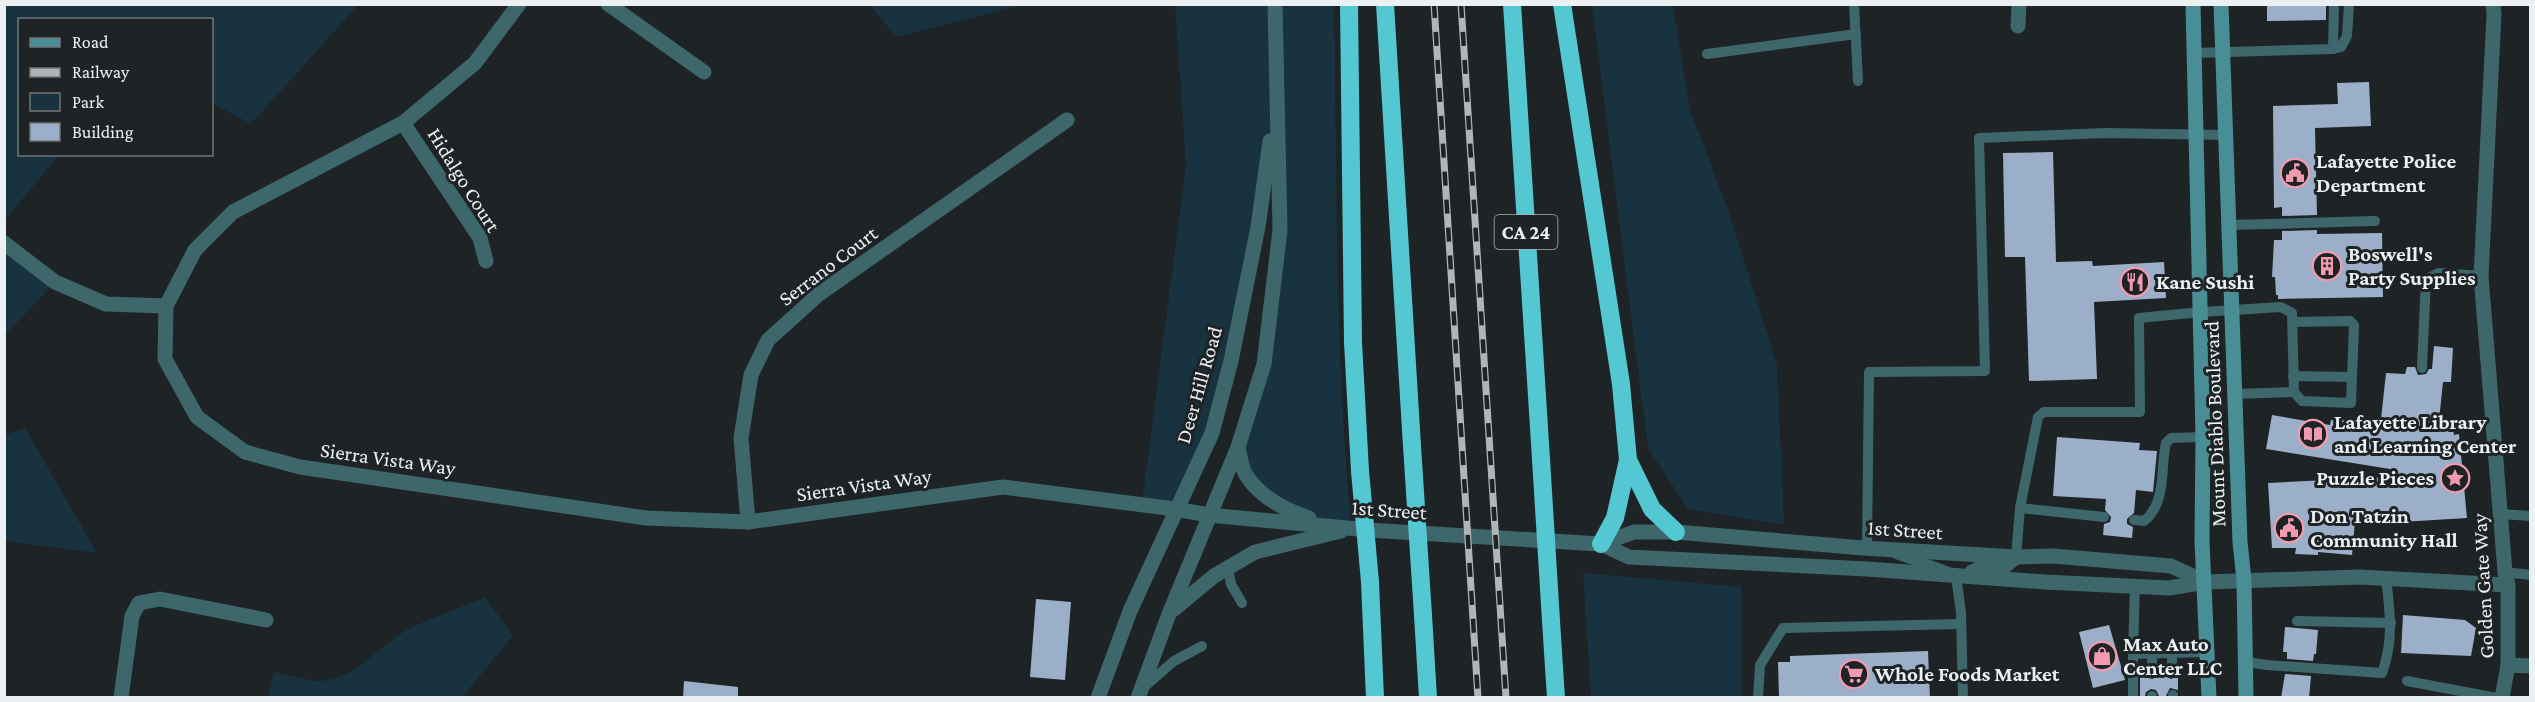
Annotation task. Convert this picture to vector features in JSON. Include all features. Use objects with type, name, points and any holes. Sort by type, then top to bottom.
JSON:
[{"type":"highway","points":[[1348,4],[1352,330],[1360,471],[1370,582],[1375,698]]},
{"type":"highway","points":[[1384,4],[1428,698]]},
{"type":"highway","name":"CA 24","points":[[1512,4],[1556,698]]},
{"type":"highway","points":[[1562,4],[1621,384],[1628,460],[1615,518],[1601,544]]},
{"type":"highway","points":[[1628,460],[1652,509],[1676,532]]},
{"type":"main road","name":"Mount Diablo Boulevard","points":[[2193,4],[2203,436],[2202,541],[2206,582],[2209,698]]},
{"type":"main road","name":"Mount Diablo Boulevard","points":[[2221,4],[2244,580],[2246,698]]},
{"type":"street","name":"Sierra Vista Way","points":[[519,4],[475,63],[403,123],[233,212],[195,250],[166,306],[165,359],[197,417],[245,452],[300,467],[646,518],[748,522],[1003,487],[1175,509]]},
{"type":"street","points":[[608,4],[704,72]]},
{"type":"street","name":"Deer Hill Road","points":[[1139,694],[1169,614],[1238,447],[1264,364],[1280,230],[1275,4]]},
{"type":"street","points":[[2018,26],[2019,4]]},
{"type":"street","name":"Golden Gate Way","points":[[2493,4],[2481,276],[2506,579],[2508,665],[2502,698]]},
{"type":"street","name":"Deer Hill Road","points":[[1098,698],[1130,611],[1175,509],[1212,433],[1231,362],[1258,228],[1276,103]]},
{"type":"street","name":"Serrano Court","points":[[748,522],[741,438],[752,375],[768,340],[819,294],[1068,120]]},
{"type":"street","name":"Hidalgo Court","points":[[403,123],[480,238],[486,261]]},
{"type":"street","points":[[4,243],[55,282],[106,304],[166,306]]},
{"type":"street","points":[[1238,447],[1245,473],[1261,492],[1289,512],[1331,526]]},
{"type":"street","name":"1st Street","points":[[1175,509],[1209,515],[1351,528],[1601,544],[1629,557],[1867,569],[2045,582],[2169,588],[2206,582],[2359,576],[2506,579]]},
{"type":"street","points":[[1169,614],[1186,597],[1255,552],[1351,528]]},
{"type":"street","name":"1st Street","points":[[1601,544],[1634,531],[1676,532],[1867,548],[2016,557],[2053,556],[2171,567],[2206,582]]},
{"type":"street","points":[[1960,576],[1982,567],[2002,568],[2016,557]]},
{"type":"street","points":[[121,698],[132,616],[140,603],[160,599],[266,620]]},
{"type":"street","points":[[2508,665],[2530,666]]},
{"type":"lane","points":[[1854,4],[1858,81]]},
{"type":"lane","points":[[2333,49],[2334,4]]},
{"type":"lane","points":[[2194,53],[2341,47],[2347,36],[2349,4]]},
{"type":"lane","points":[[1707,54],[1856,33]]},
{"type":"lane","points":[[1867,548],[1869,372],[1985,371],[1978,138],[2105,133],[2226,135]]},
{"type":"lane","points":[[2229,225],[2375,221]]},
{"type":"lane","points":[[2421,368],[2426,279],[2439,273],[2481,276]]},
{"type":"lane","points":[[2016,557],[2020,508],[2038,417],[2044,412],[2140,412],[2139,318],[2281,308],[2292,313],[2292,322],[2293,376],[2294,392],[2302,401],[2351,403],[2354,325],[2350,321],[2292,322]]},
{"type":"lane","points":[[2293,376],[2352,377]]},
{"type":"lane","points":[[2235,394],[2294,392]]},
{"type":"lane","points":[[2134,520],[2144,520],[2151,515],[2159,501],[2166,443],[2171,438],[2203,436]]},
{"type":"lane","points":[[2020,508],[2104,517]]},
{"type":"lane","points":[[2501,514],[2530,516]]},
{"type":"lane","points":[[1886,549],[1911,560],[1938,566],[1960,576],[1963,698]]},
{"type":"lane","points":[[1228,568],[1231,584],[1242,603]]},
{"type":"lane","points":[[2506,579],[2530,575]]},
{"type":"lane","points":[[2246,662],[2382,673],[2389,653],[2391,623],[2386,578]]},
{"type":"lane","points":[[2133,698],[2135,585]]},
{"type":"lane","points":[[2298,621],[2391,623]]},
{"type":"lane","points":[[1758,698],[1760,665],[1783,628],[1960,624]]},
{"type":"lane","points":[[1139,694],[1174,661],[1202,646]]},
{"type":"lane","points":[[2133,654],[2208,652]]},
{"type":"lane","points":[[2152,653],[2152,672]]},
{"type":"lane","points":[[2172,653],[2172,672]]},
{"type":"lane","points":[[2407,681],[2497,698]]},
{"type":"green space","points":[[5,4],[358,4],[251,124],[213,104],[213,18],[18,18],[18,156],[58,156],[5,220]]},
{"type":"green space","points":[[869,5],[1023,5],[897,37]]},
{"type":"green space","points":[[1175,5],[1334,5],[1339,332],[1351,528],[1331,526],[1261,492],[1238,447],[1272,293],[1276,108],[1231,361],[1175,509],[1142,503],[1186,165]]},
{"type":"green space","points":[[1592,5],[1673,5],[1690,110],[1727,207],[1777,365],[1784,525],[1688,509],[1648,448]]},
{"type":"green space","points":[[4,243],[55,282],[5,335],[4,335]]},
{"type":"green space","points":[[25,428],[97,553],[5,541],[5,435]]},
{"type":"green space","points":[[1583,573],[1741,587],[1742,697],[1591,697]]},
{"type":"green space","points":[[485,597],[513,636],[463,696],[268,697],[274,672],[318,682],[348,674],[407,629]]},
{"type":"building","points":[[2267,4],[2326,4],[2326,20],[2267,21]]},
{"type":"building","points":[[2369,82],[2371,126],[2315,128],[2317,215],[2282,216],[2282,207],[2274,208],[2273,106],[2338,104],[2337,83]]},
{"type":"building","points":[[2053,152],[2056,262],[2092,261],[2093,266],[2164,262],[2166,298],[2094,302],[2097,379],[2029,381],[2025,257],[2005,257],[2003,153]]},
{"type":"building","name":"Boswell's Party Supplies","points":[[2317,230],[2317,234],[2382,233],[2383,297],[2278,299],[2275,277],[2272,277],[2274,240],[2282,240],[2282,231]]},
{"type":"building","name":"Lafayette Library and Learning Center","points":[[2434,346],[2453,348],[2451,382],[2443,382],[2438,430],[2453,429],[2454,435],[2459,434],[2467,518],[2401,522],[2401,518],[2355,521],[2352,555],[2318,552],[2318,555],[2295,554],[2296,548],[2272,548],[2268,483],[2390,477],[2390,469],[2266,449],[2272,415],[2330,425],[2331,420],[2381,419],[2386,373],[2405,374],[2407,367],[2415,367],[2418,375],[2426,374],[2429,369],[2432,369]]},
{"type":"building","points":[[2057,437],[2140,443],[2139,450],[2157,451],[2153,492],[2136,490],[2134,513],[2127,519],[2127,524],[2133,527],[2132,538],[2103,535],[2104,524],[2110,522],[2111,517],[2105,510],[2106,499],[2053,496]]},
{"type":"building","points":[[1036,599],[1071,602],[1065,680],[1030,677]]},
{"type":"building","points":[[2403,615],[2465,620],[2476,628],[2471,656],[2401,653]]},
{"type":"building","name":"Max Auto Center LLC","points":[[2109,625],[2125,680],[2093,688],[2079,632]]},
{"type":"building","points":[[2285,627],[2318,630],[2316,654],[2314,654],[2313,661],[2287,659],[2287,652],[2283,652]]},
{"type":"building","name":"Whole Foods Market","points":[[1928,651],[1930,698],[1779,698],[1778,662],[1790,662],[1790,656]]},
{"type":"building","points":[[2159,672],[2165,672],[2166,676],[2171,679],[2178,676],[2178,690],[2170,688],[2166,696],[2159,696],[2156,690],[2151,689],[2146,692],[2145,696],[2140,696],[2140,673],[2145,673],[2148,678],[2153,679]]},
{"type":"building","points":[[2285,674],[2311,676],[2309,698],[2281,698]]},
{"type":"building","points":[[684,681],[738,687],[738,698],[683,698]]},
{"type":"railway","points":[[1434,4],[1478,698]]},
{"type":"railway","points":[[1461,4],[1506,698]]},
{"type":"place","name":"Lafayette Police Department","points":[[2295,173]]},
{"type":"place","name":"Boswell's Party Supplies","points":[[2327,266]]},
{"type":"place","name":"Kane Sushi","points":[[2135,282]]},
{"type":"place","name":"Lafayette Library and Learning Center","points":[[2313,434]]},
{"type":"place","name":"Puzzle Pieces","points":[[2455,478]]},
{"type":"place","name":"Don Tatzin Community Hall","points":[[2289,528]]},
{"type":"place","name":"Max Auto Center LLC","points":[[2102,656]]},
{"type":"place","name":"Whole Foods Market","points":[[1854,674]]}]
